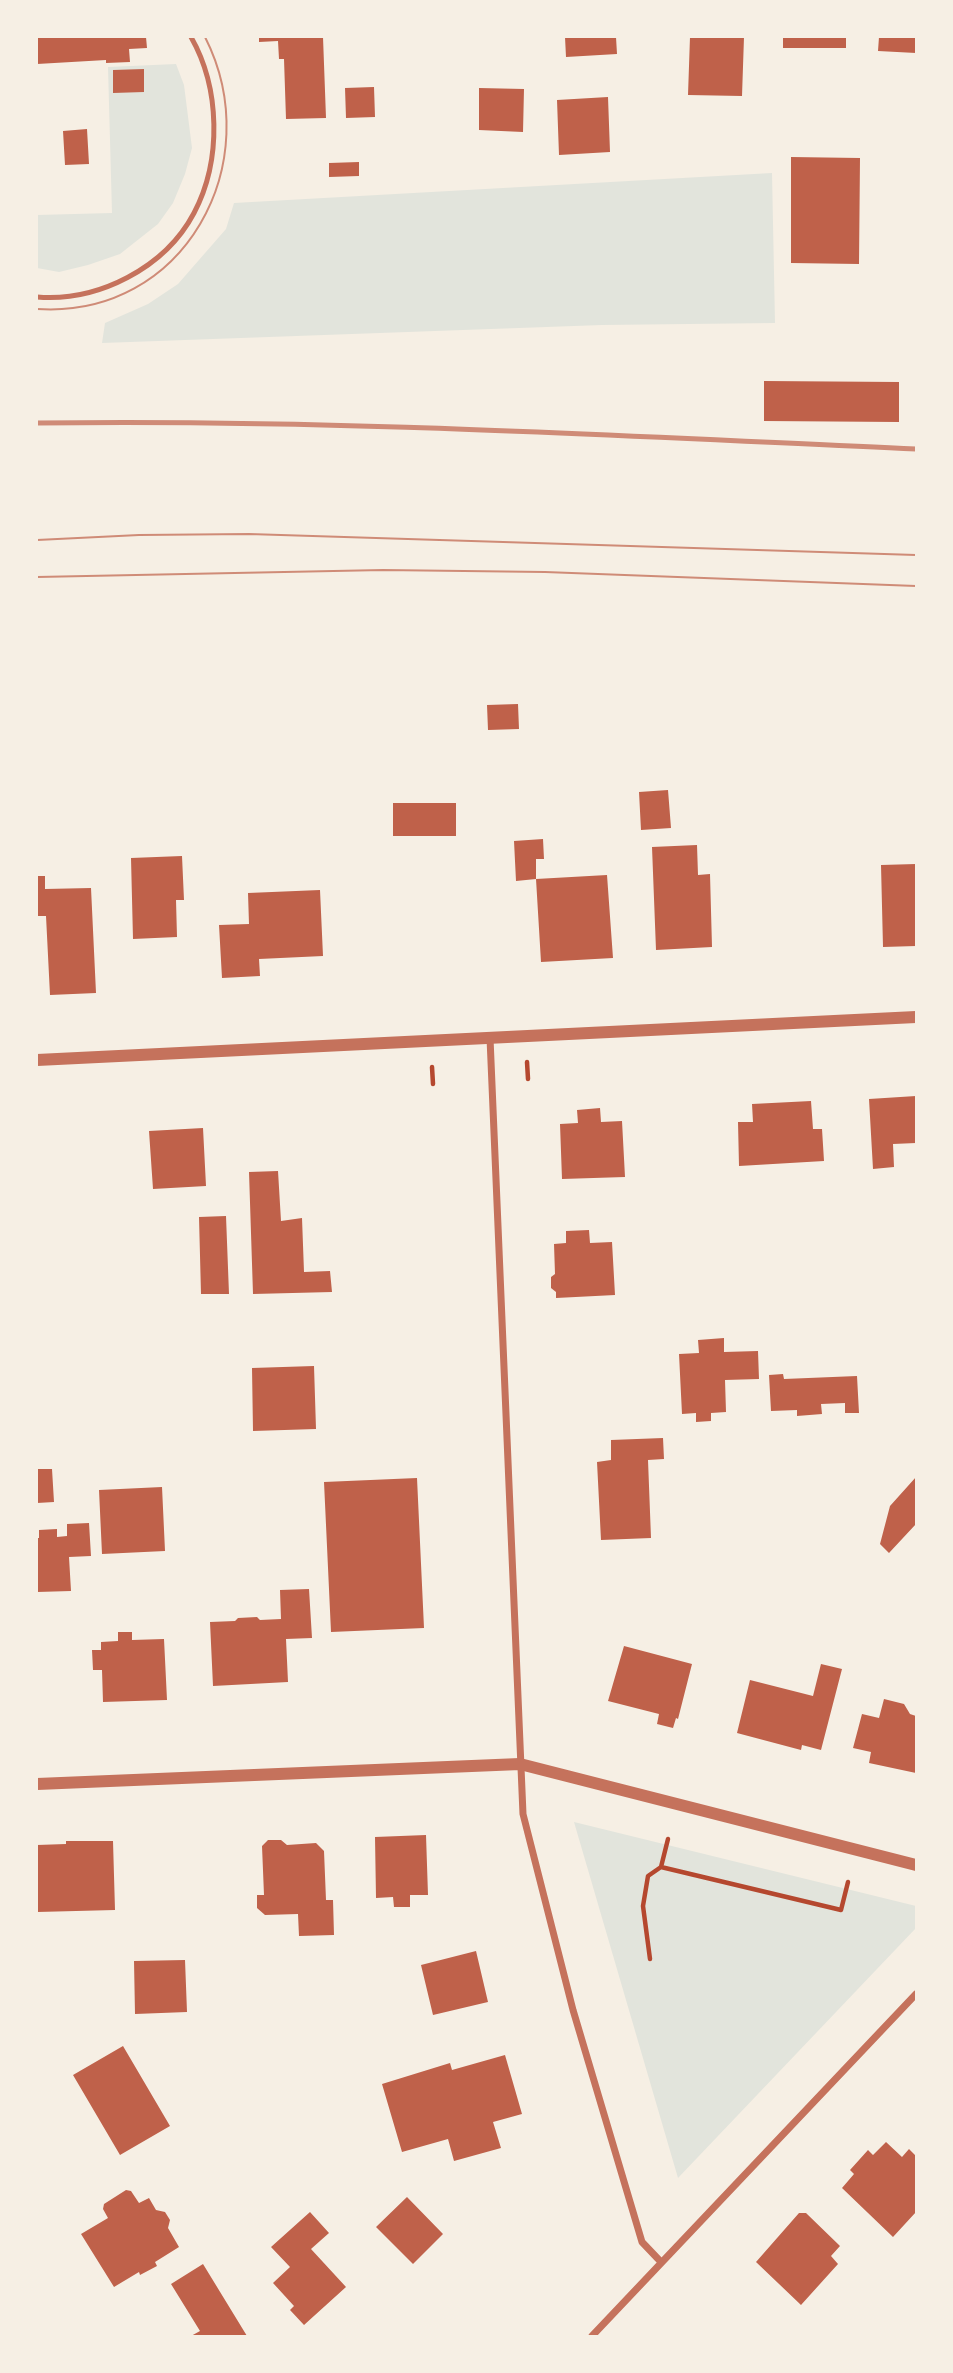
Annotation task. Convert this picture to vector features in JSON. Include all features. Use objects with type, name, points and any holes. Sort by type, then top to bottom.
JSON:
[{"type":"street","points":[[37,1060],[916,1017]]},
{"type":"street","points":[[490,1038],[523,1814],[573,2010],[642,2242],[661,2262]]},
{"type":"street","points":[[37,1784],[520,1764],[916,1864]]},
{"type":"street","points":[[592,2336],[916,1994]]},
{"type":"lane","points":[[37,297],[57,298],[91,292],[127,279],[159,255],[194,214],[208,176],[213,132],[208,79],[202,58],[191,37]]},
{"type":"path","points":[[650,1959],[643,1906],[649,1876],[661,1867],[667,1839]]},
{"type":"path","points":[[661,1867],[841,1910],[848,1882]]},
{"type":"shaded area","points":[[176,64],[184,85],[192,148],[173,203],[158,224],[120,254],[59,272],[37,268],[37,215],[112,213],[108,67]]},
{"type":"shaded area","points":[[772,173],[775,323],[602,325],[102,343],[105,323],[148,304],[178,284],[226,229],[234,203]]},
{"type":"shaded area","points":[[574,1822],[916,1906],[916,1928],[678,2178]]},
{"type":"building","points":[[37,37],[146,37],[147,48],[129,49],[130,62],[106,63],[106,60],[37,64]]},
{"type":"building","points":[[259,37],[323,37],[326,118],[286,119],[284,59],[279,59],[278,41],[259,42]]},
{"type":"building","points":[[565,37],[616,37],[617,54],[566,57]]},
{"type":"building","points":[[690,37],[744,37],[742,96],[688,95]]},
{"type":"building","points":[[783,37],[846,37],[846,48],[783,48]]},
{"type":"building","points":[[879,37],[916,37],[916,53],[878,51]]},
{"type":"building","points":[[144,69],[144,92],[113,93],[113,70]]},
{"type":"building","points":[[374,87],[375,117],[346,118],[345,88]]},
{"type":"building","points":[[479,88],[524,89],[523,132],[479,130]]},
{"type":"building","points":[[608,97],[610,152],[559,155],[557,100]]},
{"type":"building","points":[[87,129],[89,164],[65,165],[63,131]]},
{"type":"building","points":[[791,157],[860,158],[859,264],[791,263]]},
{"type":"building","points":[[359,162],[359,176],[329,177],[329,163]]},
{"type":"building","points":[[764,381],[899,382],[899,422],[764,421]]},
{"type":"building","points":[[518,704],[519,729],[488,730],[487,705]]},
{"type":"building","points":[[668,790],[671,828],[641,830],[639,792]]},
{"type":"building","points":[[393,803],[456,803],[456,836],[393,836]]},
{"type":"building","points":[[543,839],[544,859],[536,859],[536,879],[516,881],[514,841]]},
{"type":"building","points":[[697,845],[698,875],[710,874],[712,947],[656,950],[652,847]]},
{"type":"building","points":[[182,856],[184,900],[176,900],[177,937],[133,939],[131,858]]},
{"type":"building","points":[[916,864],[916,946],[883,947],[881,865]]},
{"type":"building","points":[[607,875],[613,958],[541,962],[536,879]]},
{"type":"building","points":[[37,876],[45,876],[45,889],[91,888],[96,993],[50,995],[46,916],[37,916]]},
{"type":"building","points":[[320,890],[323,956],[259,959],[260,976],[222,978],[219,925],[249,924],[248,893]]},
{"type":"building","points":[[916,1096],[916,1143],[893,1144],[894,1167],[873,1169],[869,1099]]},
{"type":"building","points":[[811,1101],[813,1129],[822,1129],[824,1161],[739,1166],[738,1122],[753,1122],[752,1104]]},
{"type":"building","points":[[600,1108],[601,1122],[622,1121],[625,1177],[562,1179],[560,1124],[578,1123],[577,1110]]},
{"type":"building","points":[[203,1128],[206,1186],[153,1189],[149,1131]]},
{"type":"building","points":[[278,1171],[281,1221],[302,1218],[304,1272],[330,1271],[332,1292],[253,1294],[249,1172]]},
{"type":"building","points":[[226,1216],[229,1294],[201,1294],[199,1217]]},
{"type":"building","points":[[589,1230],[590,1243],[612,1242],[615,1295],[556,1298],[556,1292],[551,1288],[551,1277],[555,1274],[554,1244],[566,1243],[566,1231]]},
{"type":"building","points":[[724,1338],[724,1352],[758,1351],[759,1379],[725,1380],[726,1412],[711,1413],[711,1421],[696,1422],[696,1413],[682,1414],[679,1354],[699,1353],[698,1340]]},
{"type":"building","points":[[314,1366],[316,1429],[253,1431],[252,1368]]},
{"type":"building","points":[[783,1374],[784,1379],[857,1376],[859,1413],[845,1413],[845,1403],[821,1404],[822,1414],[797,1416],[797,1410],[771,1411],[769,1375]]},
{"type":"building","points":[[663,1438],[664,1459],[648,1460],[651,1538],[601,1540],[597,1462],[611,1460],[611,1440]]},
{"type":"building","points":[[37,1469],[52,1469],[54,1502],[37,1503]]},
{"type":"building","points":[[916,1477],[916,1524],[889,1553],[880,1544],[890,1506]]},
{"type":"building","points":[[417,1478],[424,1628],[331,1632],[324,1482]]},
{"type":"building","points":[[162,1487],[165,1551],[102,1554],[99,1490]]},
{"type":"building","points":[[89,1523],[91,1556],[69,1557],[71,1591],[37,1592],[39,1530],[57,1529],[57,1537],[67,1536],[67,1524]]},
{"type":"building","points":[[309,1589],[312,1638],[286,1639],[288,1682],[213,1686],[210,1622],[257,1617],[260,1620],[281,1619],[280,1590]]},
{"type":"building","points":[[118,1632],[132,1632],[132,1640],[164,1639],[167,1700],[103,1702],[102,1670],[93,1670],[92,1650],[101,1650],[101,1642],[118,1641]]},
{"type":"building","points":[[624,1646],[692,1664],[678,1719],[676,1718],[673,1728],[657,1724],[659,1714],[608,1701]]},
{"type":"building","points":[[821,1664],[842,1669],[821,1750],[802,1745],[801,1750],[737,1733],[750,1680],[813,1696]]},
{"type":"building","points":[[884,1699],[904,1704],[910,1714],[916,1716],[916,1773],[869,1763],[871,1752],[853,1748],[862,1714],[879,1718]]},
{"type":"building","points":[[426,1835],[428,1895],[410,1895],[410,1907],[394,1907],[393,1897],[376,1898],[375,1837]]},
{"type":"building","points":[[268,1840],[281,1840],[287,1845],[316,1843],[324,1851],[326,1900],[333,1900],[334,1935],[299,1936],[298,1914],[265,1915],[257,1908],[257,1895],[264,1895],[262,1846]]},
{"type":"building","points":[[66,1841],[113,1841],[115,1910],[37,1912],[37,1845],[66,1844]]},
{"type":"building","points":[[476,1951],[488,2002],[433,2015],[421,1965]]},
{"type":"building","points":[[185,1960],[187,2012],[135,2014],[134,1961]]},
{"type":"building","points":[[123,2046],[170,2126],[120,2155],[73,2075]]},
{"type":"building","points":[[505,2055],[522,2114],[493,2122],[501,2148],[454,2161],[448,2139],[402,2152],[382,2084],[450,2063],[452,2070]]},
{"type":"building","points":[[886,2142],[902,2157],[909,2149],[916,2156],[916,2212],[893,2237],[842,2188],[854,2174],[850,2170],[868,2150],[873,2155]]},
{"type":"building","points":[[126,2190],[131,2191],[139,2203],[149,2198],[156,2210],[165,2212],[170,2220],[168,2228],[179,2247],[155,2262],[157,2266],[140,2275],[139,2272],[114,2287],[81,2234],[108,2218],[103,2209],[104,2204]]},
{"type":"building","points":[[407,2197],[443,2234],[413,2264],[376,2227]]},
{"type":"building","points":[[310,2212],[329,2233],[311,2249],[346,2287],[304,2325],[290,2310],[294,2306],[273,2283],[290,2267],[271,2247]]},
{"type":"building","points":[[799,2213],[806,2213],[840,2246],[831,2256],[838,2264],[801,2305],[756,2262]]},
{"type":"building","points":[[203,2264],[247,2336],[191,2336],[200,2331],[171,2284]]},
{"type":"tram line","points":[[37,309],[89,305],[134,288],[172,261],[200,224],[219,181],[226,134],[222,85],[205,37]]},
{"type":"tram line","points":[[37,540],[139,535],[249,534],[916,555]]},
{"type":"tram line","points":[[37,577],[383,570],[545,572],[916,586]]},
{"type":"railway","points":[[37,423],[367,426],[916,449]]}]
